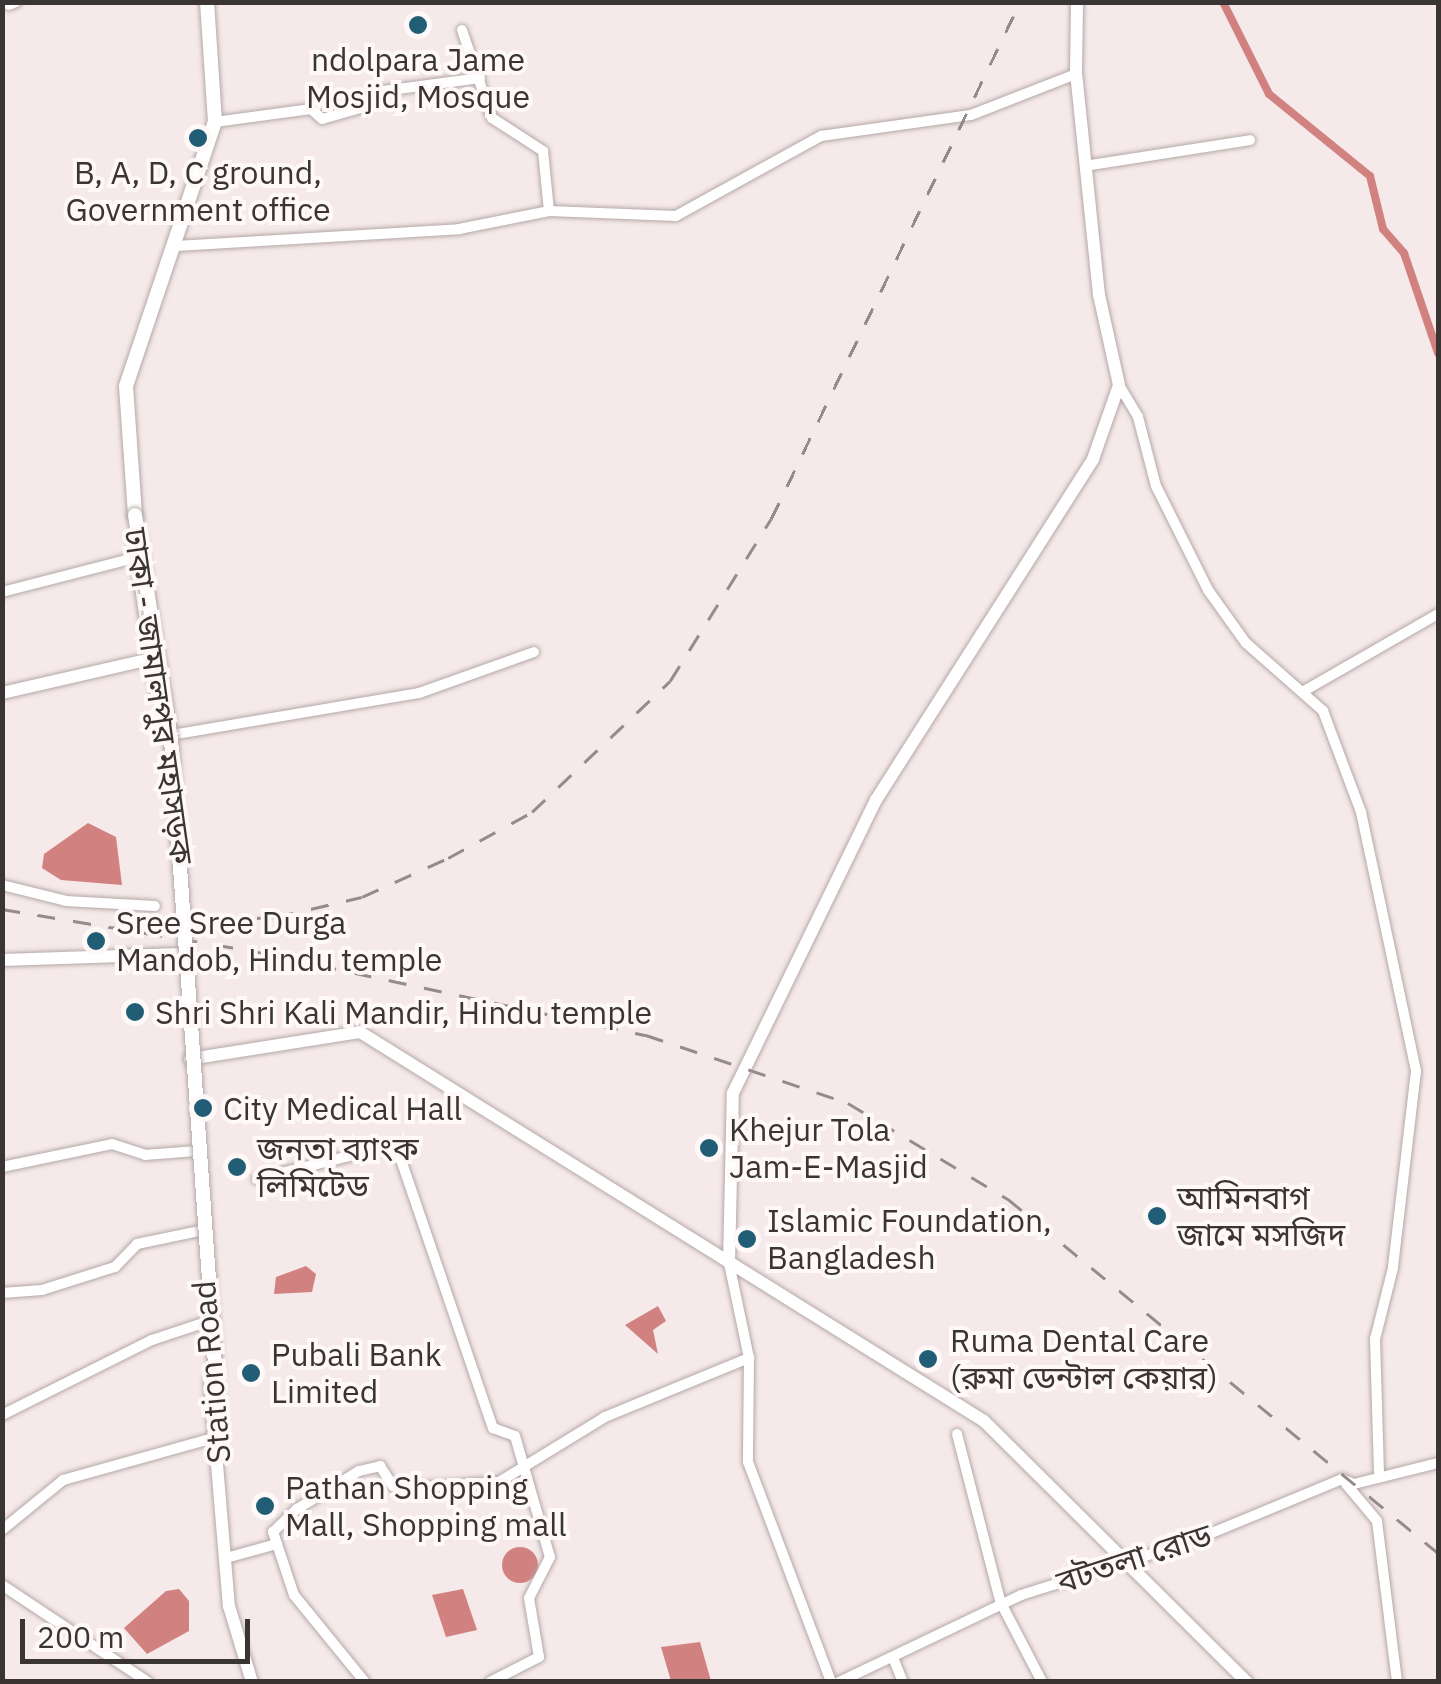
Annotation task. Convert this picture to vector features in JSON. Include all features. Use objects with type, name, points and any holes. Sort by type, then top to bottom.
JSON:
[{"type":"highway","name":"ঢাকা - জামালপুর মহাসড়ক","points":[[207,2],[215,122],[126,386],[135,516],[171,739],[217,1399]]},
{"type":"main road","points":[[730,1264],[728,1112],[761,1031],[876,800],[1093,459],[1119,385],[1099,295],[1091,165],[1076,74],[1078,2]]},
{"type":"main road","name":"Station Road","points":[[135,516],[134,558],[164,736],[206,1322],[217,1399],[229,1606],[252,1682]]},
{"type":"main road","points":[[2,693],[151,659]]},
{"type":"main road","points":[[2,960],[182,954]]},
{"type":"main road","points":[[190,1059],[360,1032],[984,1421],[1246,1682]]},
{"type":"street","points":[[462,30],[492,118],[542,152],[549,211]]},
{"type":"street","points":[[176,246],[459,229],[549,211],[676,216],[821,136],[971,115],[1076,74]]},
{"type":"street","points":[[215,122],[311,108],[322,119],[371,105],[376,92],[480,78]]},
{"type":"street","points":[[1091,165],[1250,140]]},
{"type":"street","points":[[1119,385],[1138,417],[1156,486],[1208,590],[1246,643],[1323,711],[1362,812],[1414,1046],[1414,1110],[1393,1268],[1374,1339],[1380,1472]]},
{"type":"street","points":[[2,592],[134,558]]},
{"type":"street","points":[[1304,691],[1438,614]]},
{"type":"street","points":[[164,736],[420,693],[534,652]]},
{"type":"street","points":[[2,885],[66,902],[156,906]]},
{"type":"street","points":[[2,1166],[112,1144],[145,1155],[196,1151]]},
{"type":"street","points":[[257,1179],[396,1148],[492,1428],[514,1436],[550,1558],[529,1598],[540,1657],[490,1682]]},
{"type":"street","points":[[2,1293],[42,1290],[115,1266],[137,1244],[199,1231]]},
{"type":"street","points":[[730,1264],[749,1358],[748,1462],[835,1682]]},
{"type":"street","points":[[2,1415],[152,1340],[206,1322]]},
{"type":"street","points":[[365,1682],[294,1595],[273,1532],[296,1509],[359,1471],[380,1466],[393,1486],[477,1489],[526,1468],[605,1417],[749,1358]]},
{"type":"street","points":[[957,1434],[1002,1604],[1042,1682]]},
{"type":"street","points":[[2,1530],[76,1474],[217,1437]]},
{"type":"street","name":"বটতলা রোড","points":[[835,1682],[894,1660],[1002,1604],[1342,1479],[1354,1484],[1380,1472],[1438,1463]]},
{"type":"street","points":[[1342,1479],[1378,1522],[1397,1682]]},
{"type":"street","points":[[226,1558],[276,1544]]},
{"type":"street","points":[[2,1585],[148,1682]]},
{"type":"street","points":[[894,1660],[903,1682]]},
{"type":"shaded area","points":[[88,823],[116,837],[122,885],[61,880],[42,868],[44,854]]},
{"type":"shaded area","points":[[306,1266],[316,1274],[312,1292],[274,1294],[276,1277]]},
{"type":"shaded area","points":[[658,1306],[666,1321],[653,1330],[658,1354],[625,1325]]},
{"type":"shaded area","points":[[520,1547],[533,1552],[538,1565],[533,1578],[520,1583],[507,1578],[502,1565],[507,1552]]},
{"type":"shaded area","points":[[179,1589],[189,1601],[189,1631],[147,1654],[124,1628],[166,1591]]},
{"type":"shaded area","points":[[463,1589],[477,1630],[446,1637],[432,1595]]},
{"type":"shaded area","points":[[700,1642],[711,1681],[671,1681],[661,1647]]},
{"type":"waterway","points":[[1223,2],[1269,94],[1370,176],[1383,229],[1404,253],[1438,353]]},
{"type":"railway","points":[[149,923],[276,917],[362,897],[448,858],[532,812],[670,681],[771,519],[1020,2]]},
{"type":"railway","points":[[2,909],[248,950],[646,1035],[848,1103],[1008,1199],[1438,1553]]},
{"type":"place","name":"ndolpara Jame Mosjid, Mosque","points":[[418,25]]},
{"type":"place","name":"B, A, D, C ground, Government office","points":[[198,138]]},
{"type":"place","name":"Sree Sree Durga Mandob, Hindu temple","points":[[96,941]]},
{"type":"place","name":"Shri Shri Kali Mandir, Hindu temple","points":[[135,1012]]},
{"type":"place","name":"City Medical Hall","points":[[203,1108]]},
{"type":"place","name":"Khejur Tola Jam-E-Masjid","points":[[709,1148]]},
{"type":"place","name":"জনতা ব্যাংক লিমিটেড","points":[[237,1167]]},
{"type":"place","name":"আমিনবাগ জামে মসজিদ","points":[[1157,1216]]},
{"type":"place","name":"Islamic Foundation, Bangladesh","points":[[747,1239]]},
{"type":"place","name":"Ruma Dental Care (রুমা ডেন্টাল কেয়ার)","points":[[928,1359]]},
{"type":"place","name":"Pubali Bank Limited","points":[[251,1373]]},
{"type":"place","name":"Pathan Shopping Mall, Shopping mall","points":[[265,1506]]}]
